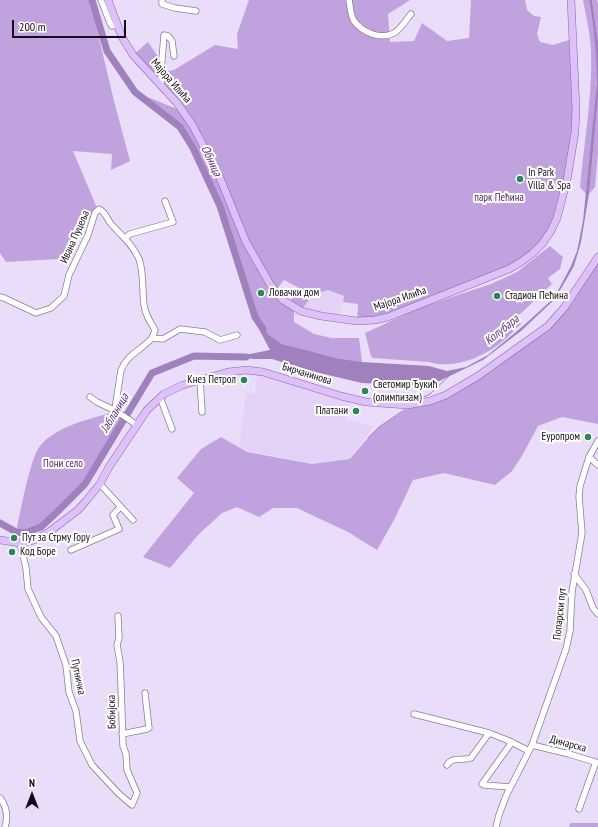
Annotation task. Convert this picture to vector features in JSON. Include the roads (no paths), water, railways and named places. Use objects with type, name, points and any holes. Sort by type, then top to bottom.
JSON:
[{"type":"main road","name":"Мајора Илића","points":[[108,0],[122,37],[133,55],[177,104],[195,130],[220,178],[246,242],[270,284],[278,294],[294,307],[308,313],[357,321],[382,318],[509,269],[533,253],[542,244],[551,231],[557,218],[567,180],[575,132],[576,102],[571,0]]},
{"type":"main road","name":"Бирчанинова","points":[[22,543],[40,538],[65,520],[86,502],[100,484],[108,467],[134,423],[160,398],[182,385],[234,371],[253,370],[366,402],[407,405],[430,401],[446,395],[478,376],[548,326],[564,308],[598,257]]},
{"type":"main road","points":[[0,540],[22,543]]},
{"type":"street","points":[[101,0],[110,23],[112,26],[117,25]]},
{"type":"street","points":[[162,0],[162,4],[168,6],[196,11]]},
{"type":"street","points":[[349,0],[354,21],[370,34],[383,36],[394,33],[411,14]]},
{"type":"street","points":[[161,86],[160,72],[164,35],[171,39],[174,56]]},
{"type":"street","points":[[126,238],[130,234],[173,222],[165,201]]},
{"type":"street","name":"Ивана Пуцеља","points":[[0,297],[36,313],[51,308],[64,296],[69,275],[88,235],[95,213],[99,209],[103,211],[111,224],[126,238],[139,260],[144,290],[144,305],[146,314],[154,330],[152,338]]},
{"type":"street","points":[[117,410],[121,370],[124,364],[136,351],[152,338],[162,339],[180,329],[205,332],[220,340],[237,336]]},
{"type":"street","points":[[200,379],[202,412]]},
{"type":"street","points":[[90,397],[97,402],[117,410],[134,423]]},
{"type":"street","points":[[160,398],[172,429]]},
{"type":"street","name":"Попарски пут","points":[[496,827],[501,808],[510,787],[532,744],[568,642],[571,596],[582,530],[579,494],[581,482],[589,457],[597,442],[598,436]]},
{"type":"street","points":[[589,457],[598,466]]},
{"type":"street","points":[[100,484],[133,520]]},
{"type":"street","points":[[71,550],[119,529],[113,515],[120,507]]},
{"type":"street","name":"Путничка","points":[[22,543],[28,589],[41,617],[56,636],[66,665],[69,692],[76,711],[80,741],[92,765],[119,794],[132,805]]},
{"type":"street","points":[[574,574],[586,590],[593,608],[598,614]]},
{"type":"street","name":"Бобијска","points":[[118,616],[119,638],[117,645],[120,662],[123,746],[126,754],[127,770],[137,793],[132,805]]},
{"type":"street","points":[[122,734],[149,728],[145,693]]},
{"type":"street","points":[[414,714],[490,733],[529,751]]},
{"type":"street","points":[[447,765],[450,760],[453,759],[471,758],[490,733]]},
{"type":"street","points":[[510,787],[482,784],[512,742]]},
{"type":"street","name":"Динарска","points":[[532,744],[565,752],[597,763]]},
{"type":"street","points":[[579,809],[597,763]]},
{"type":"street","points":[[0,798],[5,806],[8,819],[5,827]]},
{"type":"waterway","name":"Обница","points":[[92,0],[107,51],[135,92],[180,127],[193,148],[220,206],[255,317],[263,329]]},
{"type":"waterway","name":"Јабланица","points":[[0,523],[16,532],[25,533],[41,527],[55,514],[85,484],[152,373],[194,356],[246,357]]},
{"type":"waterway","points":[[417,400],[430,394],[449,376]]},
{"type":"waterway","points":[[368,438],[379,427],[407,408]]},
{"type":"place","name":"In Park Villa & Spa","points":[[520,179]]},
{"type":"place","name":"Ловачки дом","points":[[261,293]]},
{"type":"place","name":"Стадион Пећина","points":[[497,296]]},
{"type":"place","name":"Кнез Петрол","points":[[244,380]]},
{"type":"place","name":"Светомир Ђукић (олимпизам)","points":[[365,391]]},
{"type":"place","name":"Платани","points":[[356,411]]},
{"type":"place","name":"Еуропром","points":[[588,437]]},
{"type":"place","name":"Пут за Стрму Гору","points":[[14,538]]},
{"type":"place","name":"Код Боре","points":[[12,552]]},
{"type":"park label","name":"парк Пећина","points":[[499,198]]},
{"type":"park label","name":"Пони село","points":[[63,464]]},
{"type":"water label","name":"Колубара","points":[[502,330]]}]
